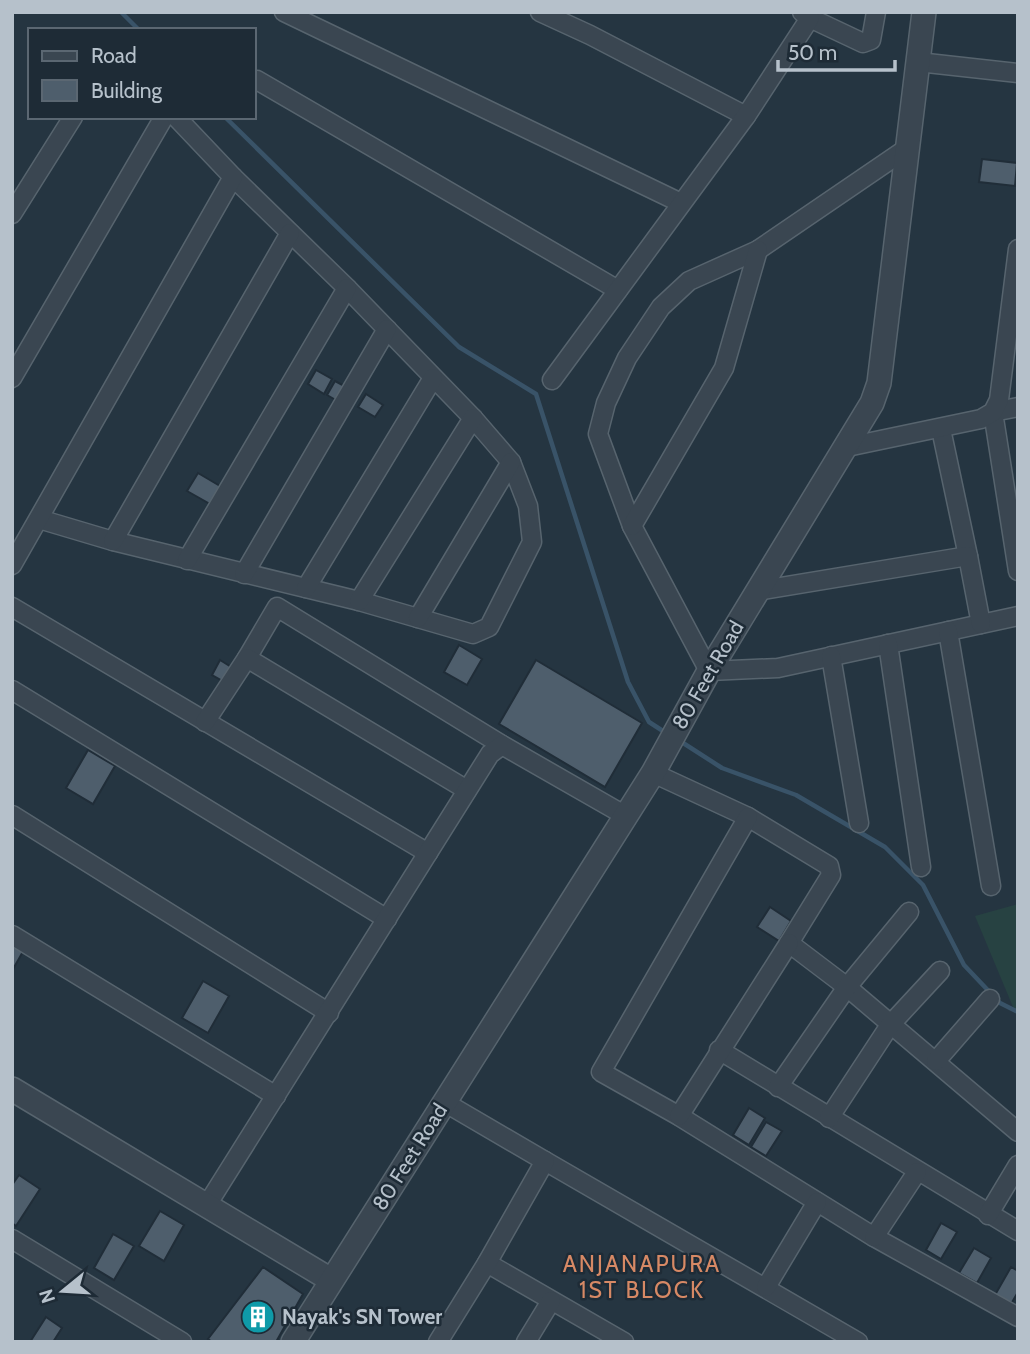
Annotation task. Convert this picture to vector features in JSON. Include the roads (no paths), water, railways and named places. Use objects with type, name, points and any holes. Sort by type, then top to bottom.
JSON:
[{"type":"street","points":[[284,12],[681,203]]},
{"type":"street","points":[[540,12],[746,116]]},
{"type":"street","points":[[552,380],[746,116],[806,15],[863,43],[872,40],[876,12]]},
{"type":"street","name":"80 Feet Road","points":[[293,1342],[653,773],[709,671],[872,403],[879,383],[924,12]]},
{"type":"street","points":[[918,62],[1018,73]]},
{"type":"street","points":[[257,80],[618,290]]},
{"type":"street","points":[[12,214],[72,119]]},
{"type":"street","points":[[12,378],[163,119]]},
{"type":"street","points":[[39,519],[187,560],[359,601],[473,634],[489,627],[532,542],[528,506],[511,462],[387,329],[178,119]]},
{"type":"street","points":[[906,149],[758,250],[689,281],[661,307],[627,358],[606,403],[598,434],[632,526],[709,671],[778,667],[1018,616]]},
{"type":"street","points":[[12,565],[233,177]]},
{"type":"street","points":[[113,541],[290,233]]},
{"type":"street","points":[[1018,249],[999,400],[993,412],[1018,570]]},
{"type":"street","points":[[632,526],[724,368],[758,250]]},
{"type":"street","points":[[187,560],[347,288]]},
{"type":"street","points":[[244,574],[387,329]]},
{"type":"street","points":[[306,589],[433,378]]},
{"type":"street","points":[[846,447],[941,429],[1018,407]]},
{"type":"street","points":[[359,601],[472,418]]},
{"type":"street","points":[[941,429],[981,624]]},
{"type":"street","points":[[418,618],[511,462]]},
{"type":"street","points":[[757,591],[968,556]]},
{"type":"street","points":[[12,607],[428,853]]},
{"type":"street","points":[[205,722],[277,607],[502,745],[625,816]]},
{"type":"street","points":[[948,631],[991,886]]},
{"type":"street","points":[[888,644],[921,867]]},
{"type":"street","points":[[831,656],[859,823]]},
{"type":"street","points":[[247,658],[467,790]]},
{"type":"street","points":[[12,690],[387,919]]},
{"type":"street","points":[[207,1205],[490,754],[502,745]]},
{"type":"street","points":[[653,773],[748,817],[829,866],[831,875],[679,1116]]},
{"type":"street","points":[[12,815],[329,1013]]},
{"type":"street","points":[[748,817],[601,1072],[679,1116],[874,1237],[1018,1317]]},
{"type":"street","points":[[778,1087],[847,987],[909,912]]},
{"type":"street","points":[[12,935],[276,1096]]},
{"type":"street","points":[[789,943],[847,987],[1018,1132]]},
{"type":"street","points":[[829,1118],[890,1025],[940,971]]},
{"type":"street","points":[[936,1061],[990,999]]},
{"type":"street","points":[[719,1050],[988,1216],[1018,1231]]},
{"type":"street","points":[[12,1089],[331,1280]]},
{"type":"street","points":[[444,1102],[858,1342]]},
{"type":"street","points":[[438,1342],[545,1161]]},
{"type":"street","points":[[988,1216],[1018,1165]]},
{"type":"street","points":[[874,1237],[917,1172]]},
{"type":"street","points":[[766,1287],[817,1202]]},
{"type":"street","points":[[12,1239],[172,1339]]},
{"type":"street","points":[[487,1263],[624,1342]]},
{"type":"street","points":[[526,1342],[551,1301]]},
{"type":"waterway","points":[[121,12],[137,28]]},
{"type":"waterway","points":[[227,119],[459,347],[536,394],[628,682],[649,722],[666,733]]},
{"type":"waterway","points":[[680,741],[722,768],[796,795],[885,847],[923,885],[964,965],[1000,1003],[1018,1012]]},
{"type":"place","name":"Nayak's SN Tower","points":[[258,1317]]},
{"type":"district","name":"ANJANAPURA 1ST BLOCK","points":[[642,1277]]}]
